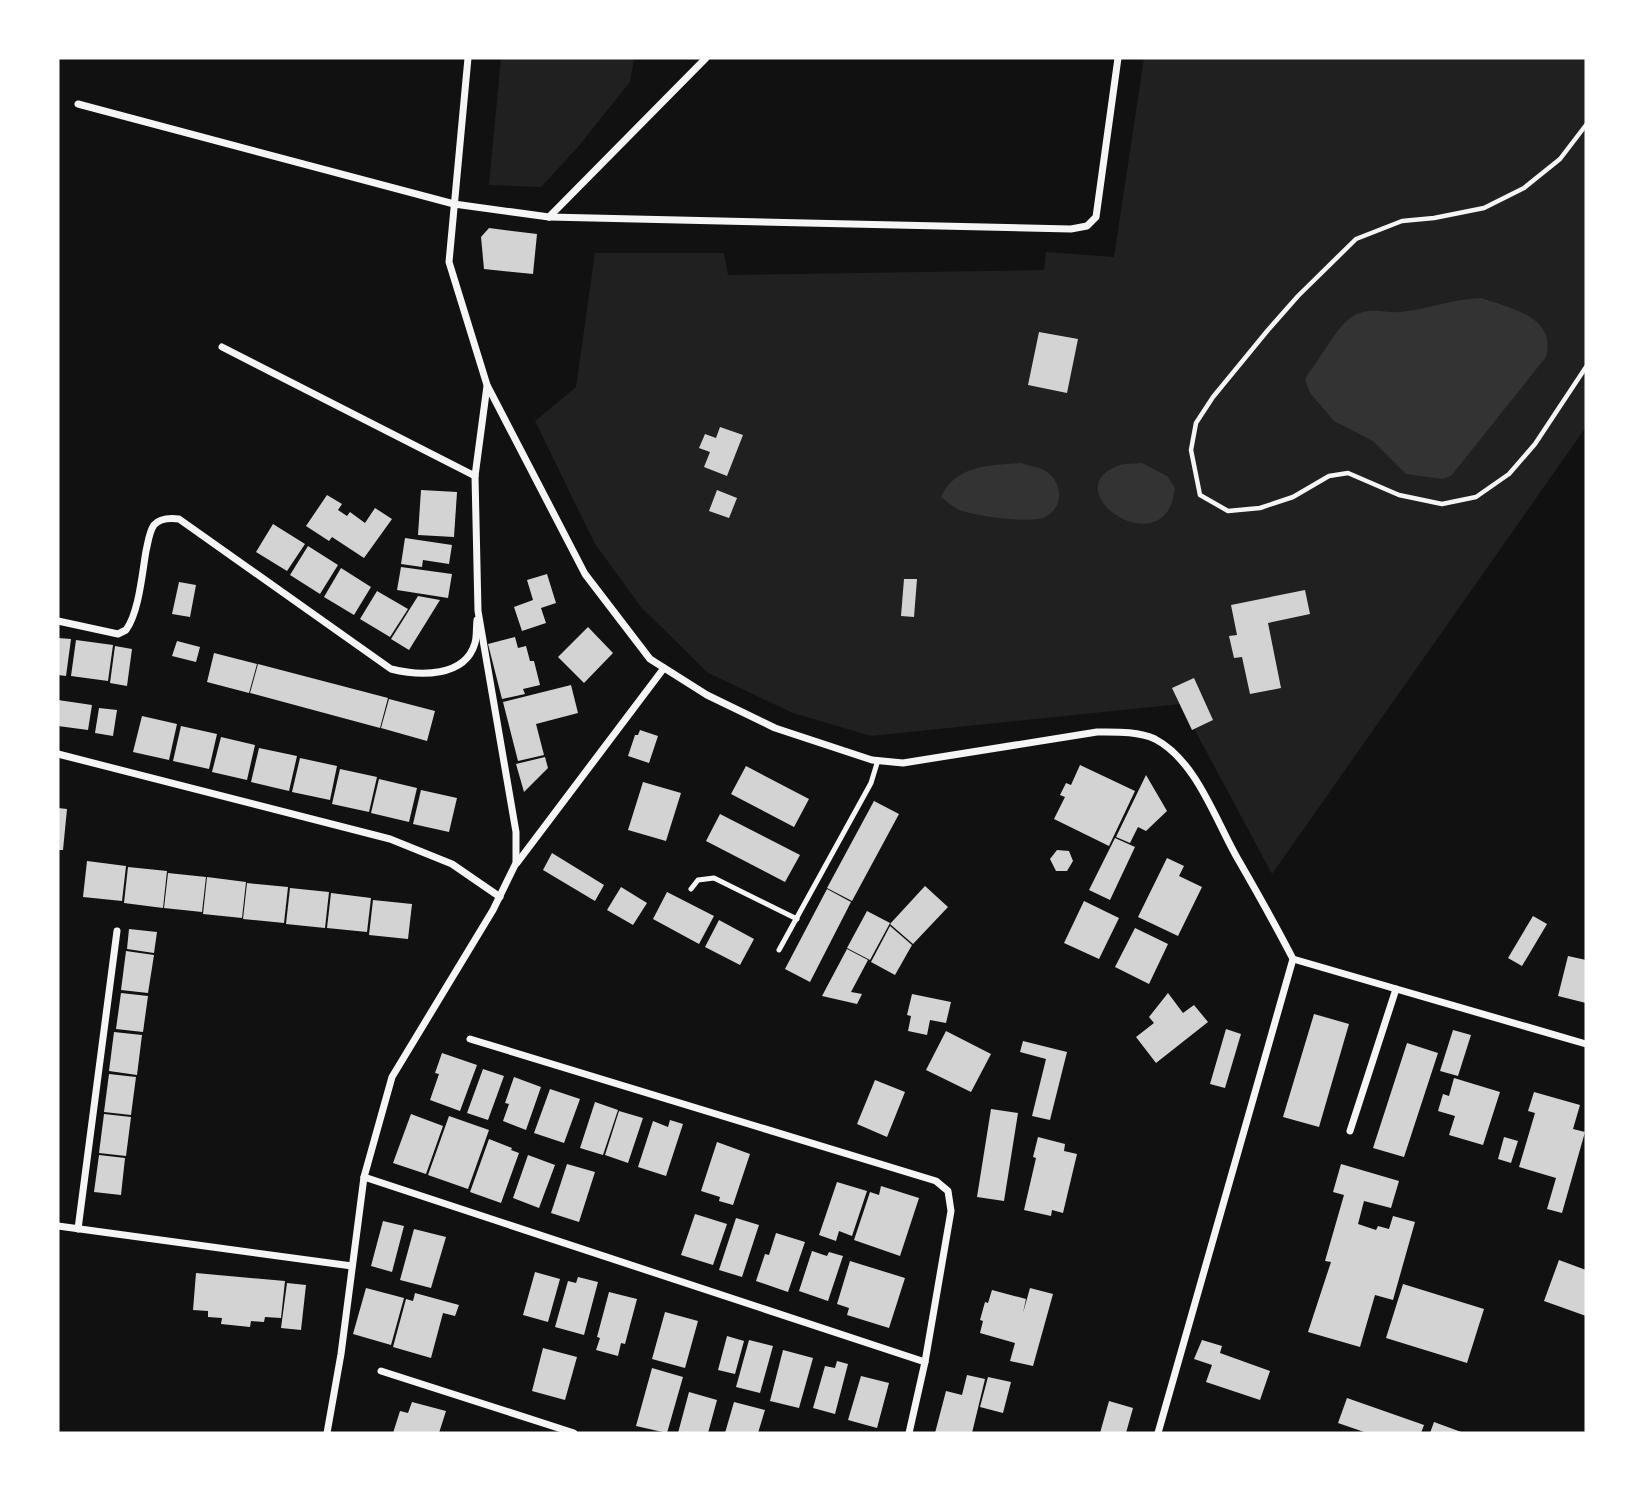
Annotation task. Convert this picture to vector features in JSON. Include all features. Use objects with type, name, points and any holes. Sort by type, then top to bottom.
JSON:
[{"type":"street","points":[[468,58],[449,262],[487,385],[585,574],[650,659],[707,695],[775,728],[878,761],[903,763],[1097,732],[1128,733],[1154,738],[1182,759],[1220,822],[1237,859],[1262,898],[1293,960],[1158,1433]]},
{"type":"street","points":[[549,218],[706,58]]},
{"type":"street","points":[[78,104],[454,204],[549,218],[1071,229],[1087,226],[1096,217],[1118,58]]},
{"type":"street","points":[[222,348],[475,476]]},
{"type":"street","points":[[58,621],[118,634],[126,631],[134,612],[149,537],[154,525],[163,519],[171,518],[179,519],[391,669],[410,674],[453,669],[467,657],[475,644],[478,611],[475,476],[487,385]]},
{"type":"street","points":[[478,611],[516,832],[516,863]]},
{"type":"street","points":[[327,1433],[364,1177],[392,1077],[500,897],[516,863],[664,668]]},
{"type":"street","points":[[58,754],[390,839],[452,864],[500,897]]},
{"type":"street","points":[[78,1228],[117,931]]},
{"type":"street","points":[[1293,960],[1586,1044]]},
{"type":"street","points":[[1350,1131],[1396,989]]},
{"type":"street","points":[[470,1039],[936,1181],[948,1191],[951,1211],[925,1362],[909,1433]]},
{"type":"street","points":[[364,1177],[925,1362]]},
{"type":"street","points":[[58,1226],[352,1266]]},
{"type":"street","points":[[381,1371],[574,1433]]},
{"type":"lane","points":[[779,950],[871,783],[878,761]]},
{"type":"lane","points":[[691,890],[698,880],[714,878],[797,919]]},
{"type":"path","points":[[1586,125],[1560,159],[1524,188],[1484,208],[1402,221],[1356,239],[1268,330],[1213,397],[1196,423],[1191,450],[1200,495],[1228,511],[1260,508],[1293,497],[1329,476],[1348,473],[1399,495],[1442,504],[1476,497],[1508,474],[1535,444],[1586,368]]},
{"type":"shaded area","points":[[501,58],[634,59],[630,82],[577,148],[541,187],[489,185]]},
{"type":"shaded area","points":[[1144,58],[1586,58],[1586,427],[1272,874],[1181,704],[871,736],[793,713],[708,673],[641,607],[595,544],[535,421],[576,387],[595,253],[724,253],[728,275],[1044,270],[1046,252],[1114,257]]},
{"type":"shaded area","points":[[1481,298],[1517,310],[1538,323],[1548,343],[1546,357],[1451,476],[1442,479],[1406,474],[1373,441],[1334,421],[1310,393],[1305,380],[1339,329],[1352,317],[1368,311],[1401,312]]},
{"type":"shaded area","points":[[1021,463],[1044,470],[1056,482],[1058,502],[1056,508],[1045,517],[1016,519],[978,515],[959,510],[941,497],[947,486],[964,473],[986,466]]},
{"type":"shaded area","points":[[1142,463],[1167,476],[1175,488],[1171,505],[1160,519],[1144,524],[1128,521],[1113,513],[1102,501],[1098,488],[1103,475],[1120,465]]},
{"type":"building","points":[[489,228],[537,234],[533,274],[484,269],[481,237]]},
{"type":"building","points":[[1039,332],[1078,339],[1067,393],[1028,385]]},
{"type":"building","points":[[720,427],[743,435],[727,476],[704,467],[710,452],[699,448],[705,434],[716,438]]},
{"type":"building","points":[[421,490],[457,492],[454,537],[418,535]]},
{"type":"building","points":[[717,490],[737,498],[729,518],[709,511]]},
{"type":"building","points":[[327,495],[342,504],[338,510],[347,516],[350,512],[365,523],[375,508],[392,519],[364,558],[332,537],[329,541],[306,526]]},
{"type":"building","points":[[273,524],[305,544],[287,571],[256,552]]},
{"type":"building","points":[[405,538],[452,545],[449,564],[423,560],[422,567],[401,564]]},
{"type":"building","points":[[308,546],[338,565],[320,594],[290,575]]},
{"type":"building","points":[[401,567],[452,574],[448,598],[397,590]]},
{"type":"building","points":[[341,568],[371,587],[354,615],[324,597]]},
{"type":"building","points":[[547,574],[556,603],[541,608],[546,623],[522,631],[514,607],[533,600],[527,580]]},
{"type":"building","points":[[904,579],[917,579],[914,617],[901,616]]},
{"type":"building","points":[[179,582],[196,585],[190,617],[172,614]]},
{"type":"building","points":[[1305,590],[1310,614],[1268,623],[1281,688],[1250,694],[1242,657],[1234,658],[1229,636],[1237,635],[1231,605]]},
{"type":"building","points":[[377,591],[408,609],[390,637],[360,619]]},
{"type":"building","points":[[418,596],[440,600],[409,650],[391,639]]},
{"type":"building","points":[[588,627],[613,653],[584,683],[558,657]]},
{"type":"building","points":[[515,637],[518,648],[526,646],[530,661],[534,661],[540,685],[523,689],[525,694],[502,699],[488,644]]},
{"type":"building","points":[[58,638],[71,639],[66,676],[58,675]]},
{"type":"building","points":[[76,640],[113,645],[108,681],[71,676]]},
{"type":"building","points":[[177,641],[200,647],[196,662],[172,656]]},
{"type":"building","points":[[115,646],[132,649],[127,686],[110,683]]},
{"type":"building","points":[[214,653],[257,664],[249,693],[207,682]]},
{"type":"building","points":[[258,664],[388,698],[380,728],[250,693]]},
{"type":"building","points":[[1194,678],[1213,720],[1192,730],[1172,688]]},
{"type":"building","points":[[571,685],[578,713],[536,724],[544,755],[518,761],[503,702]]},
{"type":"building","points":[[389,699],[435,711],[427,741],[381,728]]},
{"type":"building","points":[[58,700],[92,705],[88,730],[58,726]]},
{"type":"building","points":[[99,708],[117,710],[113,736],[95,733]]},
{"type":"building","points":[[142,716],[177,724],[169,760],[133,752]]},
{"type":"building","points":[[181,726],[217,734],[209,769],[173,761]]},
{"type":"building","points":[[640,730],[658,736],[649,763],[628,756],[635,735],[638,735]]},
{"type":"building","points":[[221,737],[255,745],[247,780],[212,772]]},
{"type":"building","points":[[259,748],[297,756],[289,791],[251,782]]},
{"type":"building","points":[[545,757],[548,768],[524,792],[516,764]]},
{"type":"building","points":[[300,758],[337,766],[330,800],[292,792]]},
{"type":"building","points":[[1080,765],[1135,791],[1109,846],[1054,819],[1065,797],[1060,795],[1066,783],[1071,785]]},
{"type":"building","points":[[746,766],[809,799],[794,827],[731,794]]},
{"type":"building","points":[[340,769],[377,777],[369,812],[332,804]]},
{"type":"building","points":[[1146,775],[1167,811],[1146,831],[1138,827],[1130,843],[1116,837]]},
{"type":"building","points":[[379,779],[417,788],[409,822],[371,813]]},
{"type":"building","points":[[643,782],[681,793],[666,841],[628,830]]},
{"type":"building","points":[[421,790],[457,798],[449,832],[413,824]]},
{"type":"building","points":[[874,801],[899,814],[852,901],[827,888]]},
{"type":"building","points":[[58,808],[67,809],[63,850],[58,850]]},
{"type":"building","points":[[720,814],[800,855],[785,882],[706,841]]},
{"type":"building","points":[[1115,838],[1135,847],[1110,900],[1089,890]]},
{"type":"building","points":[[1057,850],[1069,851],[1073,861],[1067,871],[1056,871],[1050,859]]},
{"type":"building","points":[[552,853],[604,885],[595,901],[543,870]]},
{"type":"building","points":[[1167,858],[1184,866],[1179,876],[1202,887],[1178,936],[1138,917]]},
{"type":"building","points":[[87,861],[126,866],[122,901],[83,897]]},
{"type":"building","points":[[128,867],[167,871],[163,908],[124,903]]},
{"type":"building","points":[[168,873],[206,877],[202,912],[164,908]]},
{"type":"building","points":[[207,877],[246,882],[242,918],[203,914]]},
{"type":"building","points":[[247,883],[288,887],[284,923],[243,919]]},
{"type":"building","points":[[925,886],[948,907],[913,944],[890,924]]},
{"type":"building","points":[[621,887],[647,903],[633,925],[607,910]]},
{"type":"building","points":[[290,888],[329,892],[325,928],[286,924]]},
{"type":"building","points":[[827,889],[851,902],[810,982],[785,969]]},
{"type":"building","points":[[667,892],[714,916],[699,944],[653,919]]},
{"type":"building","points":[[331,893],[371,898],[367,932],[327,928]]},
{"type":"building","points":[[373,900],[412,904],[408,939],[369,935]]},
{"type":"building","points":[[1084,901],[1119,918],[1099,959],[1064,943]]},
{"type":"building","points":[[867,911],[890,923],[870,960],[847,948]]},
{"type":"building","points":[[1533,916],[1547,924],[1522,966],[1508,958]]},
{"type":"building","points":[[719,920],[754,939],[740,965],[705,947]]},
{"type":"building","points":[[890,926],[912,945],[895,975],[871,962]]},
{"type":"building","points":[[1135,928],[1168,944],[1149,984],[1115,967]]},
{"type":"building","points":[[129,929],[157,932],[154,953],[127,949]]},
{"type":"building","points":[[847,949],[868,960],[851,992],[862,994],[857,1004],[822,996]]},
{"type":"building","points":[[126,951],[154,955],[148,993],[121,990]]},
{"type":"building","points":[[1568,956],[1586,960],[1586,1003],[1558,996]]},
{"type":"building","points":[[121,993],[148,996],[143,1032],[116,1029]]},
{"type":"building","points":[[1168,993],[1183,1013],[1194,1005],[1208,1022],[1156,1063],[1136,1037],[1154,1023],[1149,1017]]},
{"type":"building","points":[[912,994],[951,1002],[946,1023],[930,1020],[927,1035],[908,1031],[911,1016],[907,1015]]},
{"type":"building","points":[[1314,1014],[1349,1024],[1319,1127],[1283,1117]]},
{"type":"building","points":[[1226,1029],[1241,1034],[1225,1088],[1210,1084]]},
{"type":"building","points":[[1453,1030],[1471,1035],[1458,1076],[1440,1071]]},
{"type":"building","points":[[946,1031],[991,1054],[971,1092],[926,1070]]},
{"type":"building","points":[[114,1032],[142,1035],[137,1075],[109,1071]]},
{"type":"building","points":[[1023,1041],[1067,1052],[1050,1120],[1032,1116],[1046,1059],[1020,1052]]},
{"type":"building","points":[[1407,1043],[1438,1053],[1404,1157],[1373,1148]]},
{"type":"building","points":[[442,1053],[477,1065],[460,1111],[430,1100],[439,1074],[435,1073]]},
{"type":"building","points":[[483,1069],[504,1076],[488,1120],[467,1113]]},
{"type":"building","points":[[109,1074],[136,1077],[131,1115],[104,1112]]},
{"type":"building","points":[[514,1077],[541,1087],[526,1130],[503,1121],[509,1104],[505,1103]]},
{"type":"building","points":[[1454,1078],[1500,1092],[1483,1145],[1449,1135],[1455,1116],[1438,1111],[1443,1094],[1449,1096]]},
{"type":"building","points":[[875,1080],[905,1092],[887,1137],[857,1124]]},
{"type":"building","points":[[550,1089],[580,1099],[564,1143],[534,1133]]},
{"type":"building","points":[[1534,1092],[1580,1105],[1573,1129],[1585,1132],[1562,1213],[1547,1209],[1556,1178],[1519,1167],[1535,1113],[1528,1111]]},
{"type":"building","points":[[595,1102],[618,1110],[603,1155],[580,1148]]},
{"type":"building","points":[[991,1109],[1018,1113],[1004,1201],[977,1197]]},
{"type":"building","points":[[619,1111],[643,1118],[628,1163],[605,1155]]},
{"type":"building","points":[[104,1114],[131,1117],[126,1156],[99,1153]]},
{"type":"building","points":[[411,1114],[443,1126],[426,1174],[393,1163]]},
{"type":"building","points":[[449,1116],[489,1130],[468,1189],[428,1175]]},
{"type":"building","points":[[670,1120],[683,1124],[666,1176],[638,1167],[653,1121],[668,1127]]},
{"type":"building","points":[[1038,1137],[1065,1144],[1064,1151],[1077,1154],[1063,1213],[1052,1210],[1051,1216],[1024,1210]]},
{"type":"building","points":[[1504,1137],[1518,1141],[1511,1163],[1498,1159]]},
{"type":"building","points":[[489,1139],[519,1153],[501,1203],[470,1192]]},
{"type":"building","points":[[717,1142],[750,1154],[733,1205],[719,1201],[720,1197],[701,1191]]},
{"type":"building","points":[[99,1155],[125,1158],[121,1195],[94,1192]]},
{"type":"building","points":[[528,1155],[555,1165],[539,1208],[513,1198]]},
{"type":"building","points":[[567,1164],[595,1172],[579,1222],[551,1213]]},
{"type":"building","points":[[1341,1164],[1399,1181],[1391,1208],[1364,1201],[1358,1224],[1376,1230],[1378,1226],[1389,1229],[1393,1216],[1415,1222],[1393,1300],[1375,1295],[1360,1347],[1308,1332],[1331,1262],[1325,1261],[1344,1195],[1333,1192]]},
{"type":"building","points":[[837,1182],[867,1191],[852,1236],[839,1231],[836,1241],[819,1235]]},
{"type":"building","points":[[881,1186],[919,1198],[900,1256],[854,1240],[870,1192],[879,1195]]},
{"type":"building","points":[[695,1214],[727,1224],[713,1265],[681,1255]]},
{"type":"building","points":[[736,1218],[759,1225],[742,1277],[719,1270]]},
{"type":"building","points":[[383,1221],[404,1226],[392,1272],[371,1266]]},
{"type":"building","points":[[414,1229],[446,1237],[431,1288],[400,1280]]},
{"type":"building","points":[[776,1233],[805,1242],[788,1292],[756,1281]]},
{"type":"building","points":[[812,1251],[827,1256],[829,1252],[843,1256],[828,1301],[799,1291]]},
{"type":"building","points":[[1559,1260],[1586,1270],[1586,1316],[1544,1301]]},
{"type":"building","points":[[850,1261],[905,1278],[889,1328],[847,1315],[849,1308],[837,1304]]},
{"type":"building","points":[[535,1272],[560,1279],[548,1322],[523,1315]]},
{"type":"building","points":[[196,1273],[285,1281],[281,1318],[265,1317],[264,1322],[251,1321],[250,1327],[221,1324],[222,1318],[208,1317],[208,1311],[193,1310]]},
{"type":"building","points":[[578,1277],[598,1282],[584,1335],[555,1327],[568,1281],[576,1283]]},
{"type":"building","points":[[287,1283],[306,1285],[301,1330],[281,1328]]},
{"type":"building","points":[[1403,1284],[1484,1309],[1467,1363],[1386,1338]]},
{"type":"building","points":[[366,1288],[404,1298],[391,1345],[353,1334]]},
{"type":"building","points":[[1030,1288],[1053,1294],[1033,1366],[1010,1361],[1015,1343],[980,1333],[985,1302],[988,1303],[992,1290],[1026,1299],[1023,1313]]},
{"type":"building","points":[[609,1292],[637,1299],[625,1344],[621,1343],[618,1356],[596,1350]]},
{"type":"building","points":[[415,1293],[459,1305],[455,1316],[443,1313],[431,1358],[393,1347],[406,1299],[413,1301]]},
{"type":"building","points":[[665,1312],[698,1321],[685,1368],[652,1359]]},
{"type":"building","points":[[727,1336],[744,1341],[735,1374],[718,1370]]},
{"type":"building","points":[[749,1340],[773,1346],[760,1393],[736,1387]]},
{"type":"building","points":[[1202,1340],[1222,1346],[1220,1353],[1270,1371],[1260,1400],[1206,1382],[1212,1365],[1194,1359]]},
{"type":"building","points":[[543,1348],[577,1357],[565,1400],[532,1391]]},
{"type":"building","points":[[783,1350],[813,1358],[799,1408],[770,1401]]},
{"type":"building","points":[[837,1361],[848,1364],[835,1414],[813,1408],[825,1366],[835,1368]]},
{"type":"building","points":[[652,1368],[683,1377],[667,1433],[636,1426]]},
{"type":"building","points":[[967,1375],[985,1379],[972,1433],[935,1433],[946,1391],[962,1395]]},
{"type":"building","points":[[861,1376],[889,1383],[877,1428],[848,1420]]},
{"type":"building","points":[[988,1377],[1011,1382],[1003,1413],[980,1407]]},
{"type":"building","points":[[689,1392],[717,1400],[708,1433],[678,1433]]},
{"type":"building","points":[[1347,1398],[1424,1425],[1421,1433],[1367,1433],[1338,1423]]},
{"type":"building","points":[[1109,1401],[1133,1408],[1126,1433],[1100,1433]]},
{"type":"building","points":[[412,1402],[446,1411],[439,1433],[393,1433],[400,1411],[408,1413]]},
{"type":"building","points":[[734,1402],[765,1410],[758,1433],[725,1433]]},
{"type":"building","points":[[1434,1422],[1464,1433],[1430,1433]]}]
